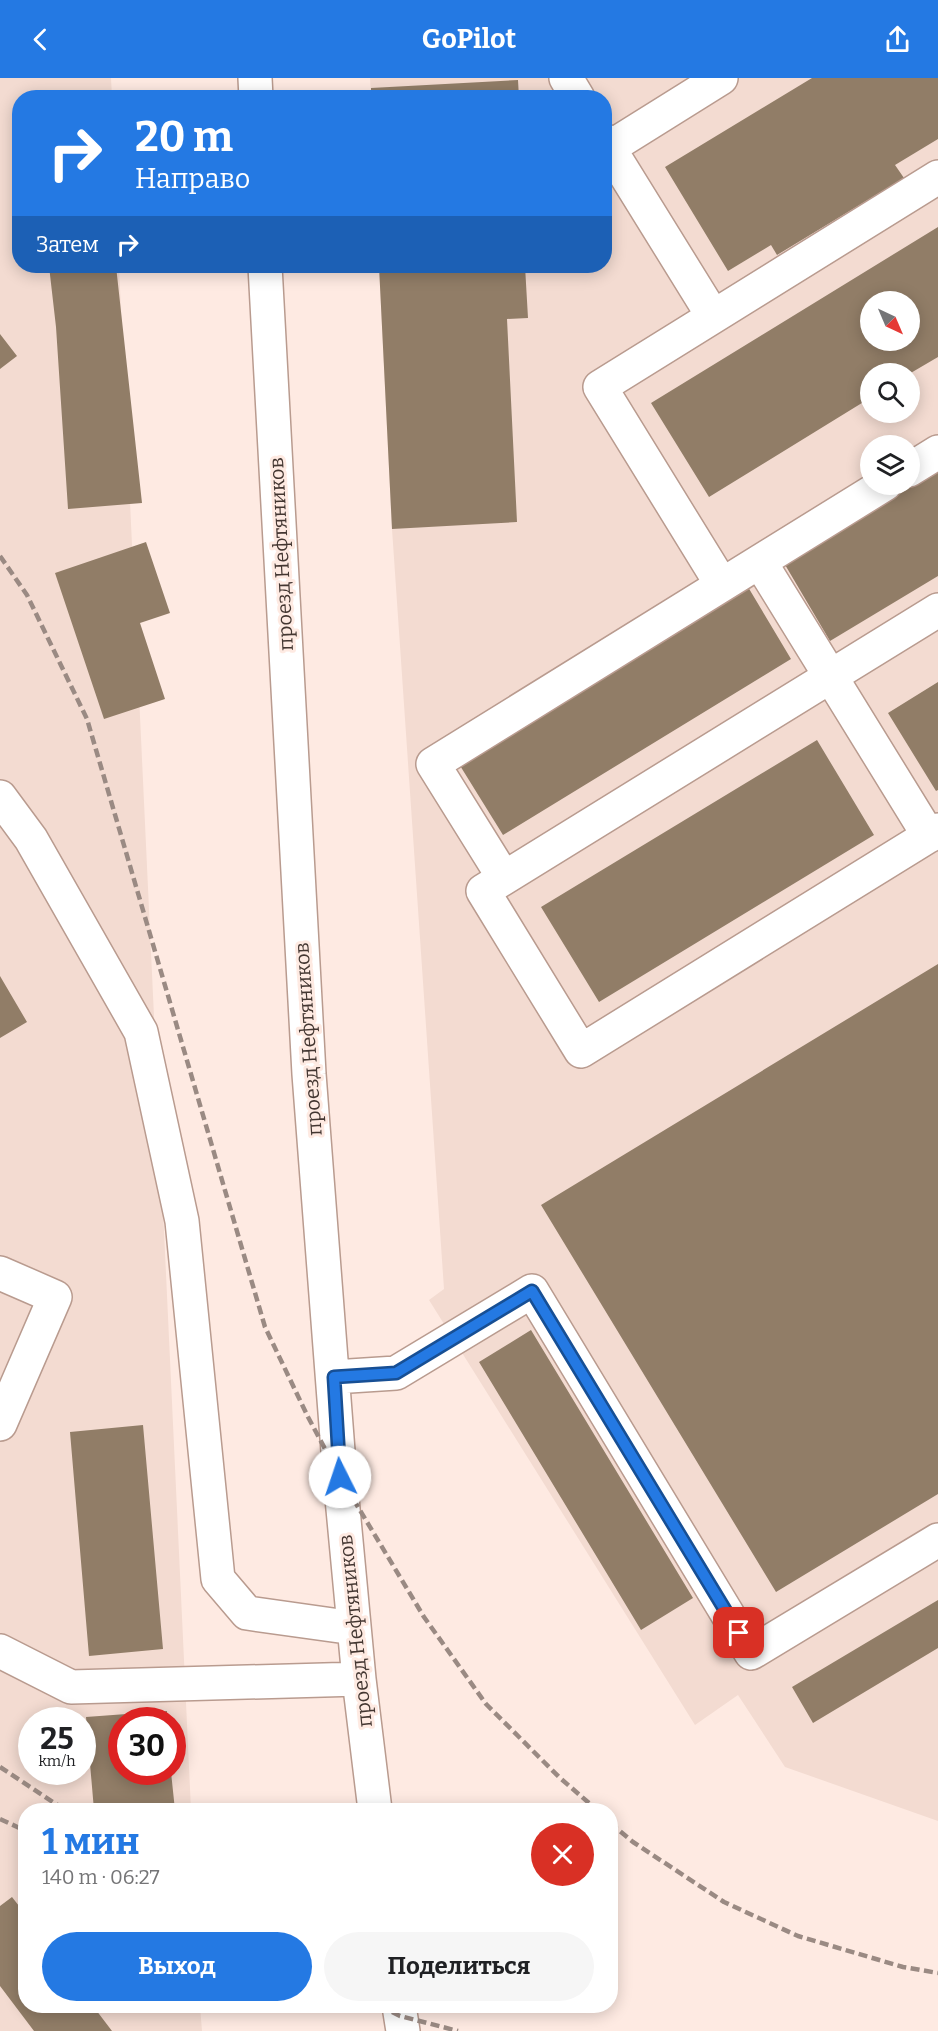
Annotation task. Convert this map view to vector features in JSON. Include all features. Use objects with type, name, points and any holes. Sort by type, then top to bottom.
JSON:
[{"type":"street","points":[[612,141],[721,78]]},
{"type":"street","points":[[612,152],[713,316]]},
{"type":"street","points":[[722,585],[600,387],[938,177]]},
{"type":"street","name":"проезд Нефтяников","points":[[266,273],[309,1074],[340,1477],[359,1678],[374,1803]]},
{"type":"street","points":[[920,463],[938,452]]},
{"type":"street","points":[[504,878],[433,764],[867,495]]},
{"type":"street","points":[[760,562],[830,676],[933,833],[581,1051],[483,891],[830,676],[938,610]]},
{"type":"street","points":[[4,810],[31,839],[141,1032],[182,1221],[218,1579],[247,1613],[354,1628]]},
{"type":"street","points":[[0,1273],[55,1297],[0,1424]]},
{"type":"street","points":[[334,1377],[396,1373],[532,1291],[751,1653],[938,1540]]},
{"type":"street","points":[[0,1651],[71,1686],[359,1678]]},
{"type":"street","points":[[400,2013],[403,2031]]},
{"type":"shaded area","points":[[0,78],[111,78],[112,90],[12,90],[12,273],[119,273],[191,1803],[18,1803],[18,2013],[201,2013],[202,2031],[0,2031]]},
{"type":"shaded area","points":[[370,78],[938,78],[938,1821],[785,1767],[738,1695],[695,1725],[429,1300],[444,1289],[392,529],[379,273],[612,273],[612,90],[371,90]]},
{"type":"building","points":[[812,78],[938,78],[938,139],[895,165],[904,178],[777,255],[771,245],[728,271],[665,167]]},
{"type":"building","points":[[518,80],[519,90],[371,90],[371,88]]},
{"type":"building","points":[[938,227],[938,357],[920,368],[920,363],[860,363],[860,404],[709,497],[651,403]]},
{"type":"building","points":[[50,273],[117,273],[142,503],[68,509],[56,327]]},
{"type":"building","points":[[379,273],[525,273],[528,318],[507,319],[517,522],[392,529]]},
{"type":"building","points":[[0,334],[17,356],[0,369]]},
{"type":"building","points":[[938,471],[938,576],[830,641],[784,563],[898,495],[920,495],[920,482]]},
{"type":"building","points":[[146,542],[170,613],[140,623],[165,699],[104,719],[55,573]]},
{"type":"building","points":[[748,587],[791,659],[503,835],[459,764]]},
{"type":"building","points":[[938,682],[938,790],[936,791],[888,713]]},
{"type":"building","points":[[817,740],[874,835],[599,1002],[541,907]]},
{"type":"building","points":[[938,964],[938,1494],[776,1592],[541,1205]]},
{"type":"building","points":[[0,976],[27,1022],[0,1038]]},
{"type":"building","points":[[531,1330],[693,1598],[641,1630],[479,1362]]},
{"type":"building","points":[[143,1425],[163,1649],[89,1656],[70,1432]]},
{"type":"building","points":[[938,1600],[938,1648],[813,1723],[792,1687]]},
{"type":"building","points":[[108,1715],[108,1785],[172,1785],[174,1803],[93,1803],[92,1785],[96,1785],[96,1716]]},
{"type":"building","points":[[12,1897],[18,1905],[18,2010],[0,1986],[0,1906]]},
{"type":"building","points":[[20,2013],[98,2013],[112,2031],[34,2031]]},
{"type":"railway","points":[[0,556],[27,595],[87,719],[265,1327],[340,1477],[424,1617],[486,1704],[559,1777],[589,1803]]},
{"type":"railway","points":[[0,1767],[54,1803]]},
{"type":"railway","points":[[0,1819],[18,1827]]},
{"type":"railway","points":[[618,1830],[724,1902],[798,1936],[903,1967],[938,1973]]},
{"type":"railway","points":[[394,2013],[458,2031]]},
{"type":"route","points":[[340,1477],[334,1377],[396,1373],[532,1291],[739,1633]]}]
